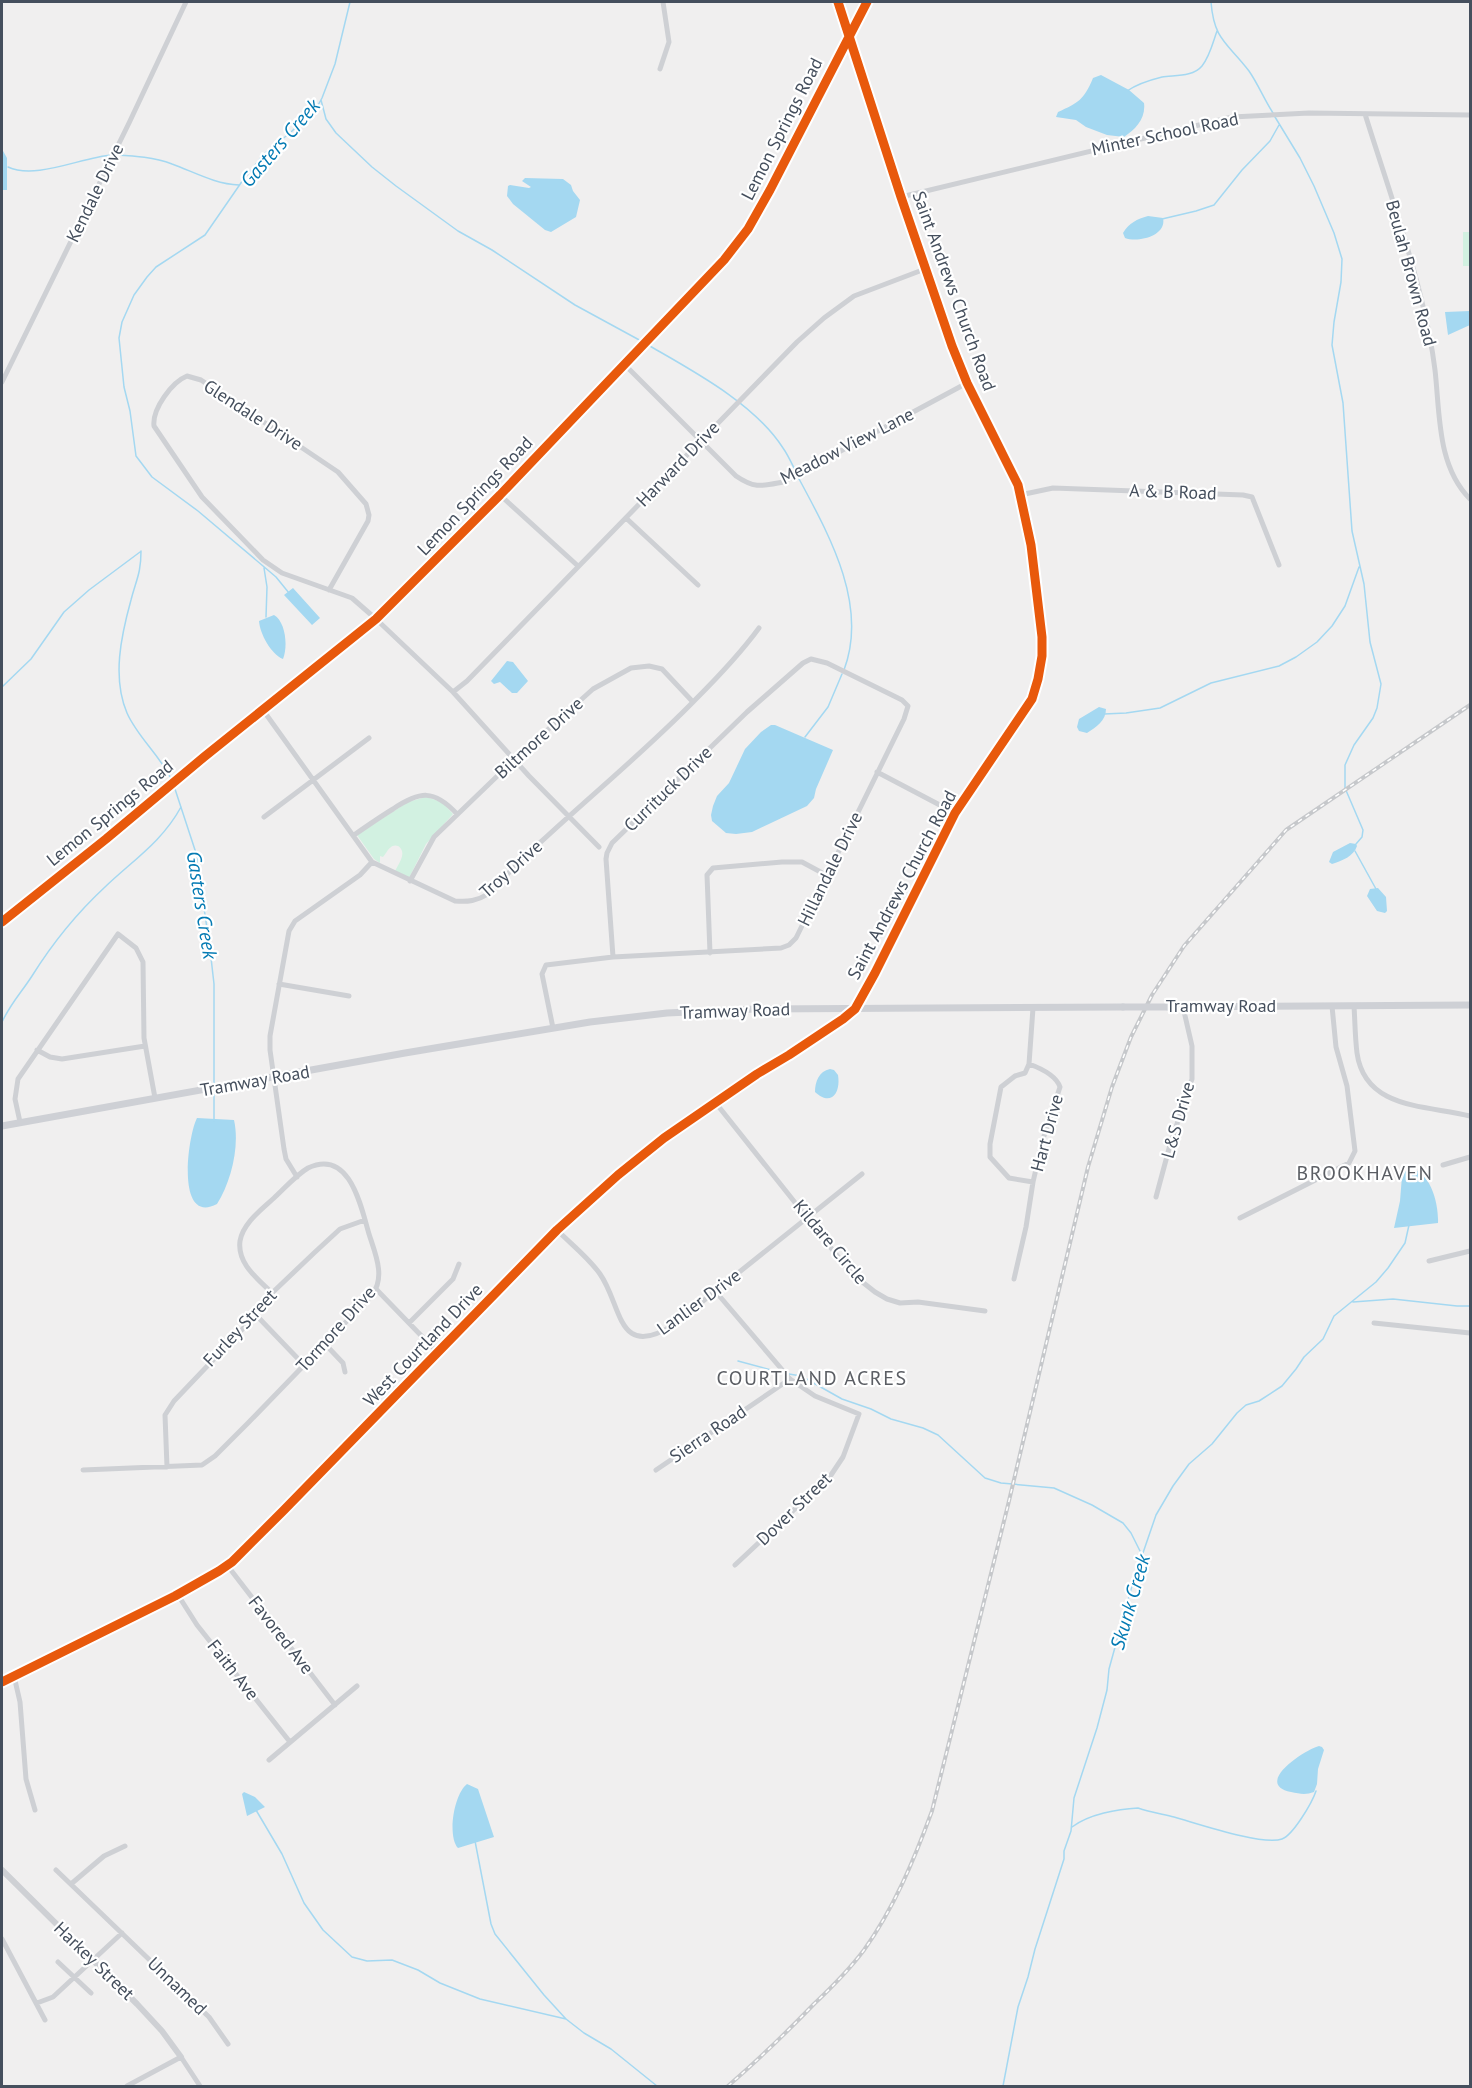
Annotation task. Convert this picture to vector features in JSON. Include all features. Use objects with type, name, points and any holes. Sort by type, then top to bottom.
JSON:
[{"type":"main road","name":"Tramway Road","points":[[5,1125],[405,1053],[554,1028],[667,1013],[755,1009],[1470,1005]]},
{"type":"street","name":"Kendale Drive","points":[[2,382],[186,2]]},
{"type":"street","points":[[660,69],[669,42],[663,2]]},
{"type":"street","name":"Saint Andrews Church Road","points":[[838,2],[925,269],[967,383],[1018,485],[1031,545],[1042,638],[1042,656],[1032,699],[955,813],[881,963],[855,1009]]},
{"type":"street","name":"Lemon Springs Road","points":[[2,921],[376,619],[500,495],[724,260],[748,229],[770,190],[867,2]]},
{"type":"street","name":"Minter School Road","points":[[901,197],[1232,117],[1309,113],[1470,115]]},
{"type":"street","name":"Beulah Brown Road","points":[[1365,114],[1421,298],[1431,344],[1443,445],[1449,467],[1460,488],[1470,499]]},
{"type":"street","name":"Harward Drive","points":[[453,692],[467,681],[797,342],[854,296],[925,269]]},
{"type":"street","name":"Meadow View Lane","points":[[625,365],[736,476],[748,484],[763,487],[783,482],[967,383]]},
{"type":"street","name":"Glendale Drive","points":[[329,590],[368,521],[369,510],[362,498],[338,472],[201,380],[188,376],[178,381],[156,413],[154,426],[202,497],[275,570],[329,590],[352,598],[376,619],[453,692],[514,760],[599,847]]},
{"type":"street","name":"A & B Road","points":[[1020,495],[1053,488],[1072,488],[1252,497],[1279,565]]},
{"type":"street","points":[[500,495],[578,566]]},
{"type":"street","points":[[626,518],[698,585]]},
{"type":"street","name":"Troy Drive","points":[[372,862],[455,901],[480,899],[669,727],[745,648],[759,628]]},
{"type":"street","name":"Hillandale Drive","points":[[554,1028],[542,974],[546,965],[613,957],[781,948],[789,945],[796,938],[904,719],[908,706],[902,700],[827,663],[811,659]]},
{"type":"street","name":"Currituck Drive","points":[[613,957],[606,859],[612,843],[747,712],[803,663],[811,659]]},
{"type":"street","name":"Biltmore Drive","points":[[411,881],[428,846],[457,814],[593,689],[631,668],[649,666],[662,669],[693,702]]},
{"type":"street","points":[[263,710],[372,862],[360,875],[295,921],[289,931],[270,1036],[286,1159],[297,1177]]},
{"type":"street","points":[[264,817],[369,738]]},
{"type":"street","points":[[877,772],[955,813]]},
{"type":"street","points":[[354,835],[417,795],[443,800],[457,814]]},
{"type":"street","points":[[710,953],[707,875],[713,868],[802,862],[828,876]]},
{"type":"street","points":[[20,1122],[15,1099],[16,1085],[37,1050],[117,934],[136,948],[143,962],[146,1046],[155,1098]]},
{"type":"street","points":[[279,984],[349,996]]},
{"type":"street","points":[[1240,1218],[1349,1162],[1355,1151],[1347,1086],[1336,1047],[1332,1006]]},
{"type":"street","points":[[1354,1006],[1357,1054],[1363,1075],[1376,1091],[1393,1100],[1470,1116]]},
{"type":"street","name":"L&S Drive","points":[[1156,1197],[1192,1079],[1192,1046],[1183,1007]]},
{"type":"street","points":[[1029,1064],[1033,1008]]},
{"type":"street","name":"West Courtland Drive","points":[[2,1682],[178,1594],[227,1565],[284,1510],[557,1230],[618,1175],[664,1138],[715,1102],[843,1020],[855,1009]]},
{"type":"street","points":[[37,1050],[50,1057],[62,1059],[146,1046]]},
{"type":"street","name":"Hart Drive","points":[[1014,1279],[1043,1139],[1060,1087],[1058,1081],[1029,1064],[1025,1073],[1015,1076],[1001,1087],[990,1144],[990,1157],[1009,1178],[1033,1182]]},
{"type":"street","name":"Kildare Circle","points":[[715,1102],[851,1273],[862,1283],[887,1299],[900,1303],[918,1302],[985,1311]]},
{"type":"street","points":[[1443,1165],[1470,1157]]},
{"type":"street","name":"Tormore Drive","points":[[83,1470],[202,1465],[215,1456],[376,1289],[380,1275],[375,1251],[357,1192],[350,1179],[340,1169],[324,1164],[308,1168],[249,1223],[240,1241],[243,1260],[251,1273],[272,1293]]},
{"type":"street","name":"Lanlier Drive","points":[[557,1230],[599,1273],[622,1325],[633,1334],[648,1337],[661,1333],[716,1292],[862,1174]]},
{"type":"street","name":"Furley Street","points":[[166,1467],[165,1415],[192,1380],[256,1315],[272,1293],[340,1229],[365,1220]]},
{"type":"street","points":[[1429,1261],[1470,1251]]},
{"type":"street","points":[[410,1323],[453,1279],[459,1264]]},
{"type":"street","points":[[376,1289],[438,1353]]},
{"type":"street","points":[[716,1292],[790,1379]]},
{"type":"street","points":[[256,1315],[304,1365]]},
{"type":"street","points":[[1374,1323],[1470,1333]]},
{"type":"street","points":[[325,1344],[343,1363],[345,1372]]},
{"type":"street","name":"Dover Street","points":[[735,1565],[831,1475],[843,1457],[859,1414],[815,1396],[790,1379]]},
{"type":"street","name":"Sierra Road","points":[[656,1470],[790,1379]]},
{"type":"street","name":"Favored Ave","points":[[227,1565],[335,1705]]},
{"type":"street","name":"Faith Ave","points":[[178,1594],[191,1617],[290,1742]]},
{"type":"street","points":[[14,1676],[20,1702],[26,1779],[35,1810]]},
{"type":"street","points":[[269,1760],[357,1686]]},
{"type":"street","points":[[71,1884],[104,1856],[125,1846]]},
{"type":"street","name":"Harkey Street","points":[[2,1870],[162,2031],[181,2057]]},
{"type":"street","name":"Unnamed","points":[[56,1870],[209,2017],[228,2044]]},
{"type":"street","points":[[37,2003],[53,1997],[122,1933]]},
{"type":"street","points":[[2,1939],[45,2020]]},
{"type":"street","points":[[58,1962],[92,1993]]},
{"type":"street","points":[[127,2086],[181,2057],[200,2086]]},
{"type":"green space","points":[[1463,232],[1470,232],[1470,266],[1463,266]]},
{"type":"green space","points":[[426,797],[442,802],[453,814],[426,844],[409,878],[395,871],[402,856],[399,847],[392,846],[383,857],[380,856],[380,863],[374,859],[357,835],[408,802]]},
{"type":"water","points":[[1101,75],[1129,90],[1144,103],[1139,123],[1124,137],[1107,135],[1086,127],[1076,120],[1056,117],[1058,112],[1080,100],[1093,78]]},
{"type":"water","points":[[2,149],[7,158],[7,190],[2,190]]},
{"type":"water","points":[[525,178],[563,179],[571,185],[580,200],[576,217],[551,232],[545,230],[513,204],[507,196],[510,185],[531,187],[522,181]]},
{"type":"water","points":[[1148,216],[1163,218],[1161,229],[1156,234],[1137,240],[1125,238],[1123,233],[1128,227]]},
{"type":"water","points":[[1470,311],[1470,325],[1448,335],[1445,312]]},
{"type":"water","points":[[293,588],[320,618],[312,625],[284,595]]},
{"type":"water","points":[[274,615],[281,623],[285,635],[283,659],[270,648],[260,626],[259,621]]},
{"type":"water","points":[[507,661],[513,662],[528,681],[517,693],[512,693],[500,682],[494,684],[491,681]]},
{"type":"water","points":[[1099,707],[1106,709],[1106,713],[1097,726],[1087,733],[1079,731],[1077,727],[1079,719]]},
{"type":"water","points":[[771,725],[833,750],[814,798],[807,806],[752,832],[726,833],[712,821],[711,815],[717,796],[729,783],[745,749]]},
{"type":"water","points":[[1350,843],[1357,846],[1350,855],[1332,864],[1329,862],[1333,852]]},
{"type":"water","points":[[1378,888],[1386,897],[1387,911],[1385,913],[1377,911],[1367,896],[1370,889]]},
{"type":"water","points":[[830,1069],[838,1075],[839,1082],[834,1096],[826,1098],[815,1092],[815,1088],[820,1075]]},
{"type":"water","points":[[197,1118],[234,1120],[236,1130],[233,1164],[222,1195],[217,1204],[204,1207],[195,1202],[190,1191],[188,1176],[190,1142]]},
{"type":"water","points":[[1407,1169],[1422,1174],[1432,1188],[1437,1206],[1438,1223],[1394,1228],[1400,1201],[1402,1176]]},
{"type":"water","points":[[1319,1746],[1324,1750],[1314,1792],[1300,1794],[1281,1788],[1277,1782],[1285,1768],[1303,1754]]},
{"type":"water","points":[[467,1784],[478,1789],[494,1837],[458,1848],[453,1834],[454,1815],[462,1789]]},
{"type":"water","points":[[244,1792],[255,1797],[265,1807],[247,1816],[242,1794]]},
{"type":"waterway","name":"Gasters Creek","points":[[289,593],[276,577],[198,511],[152,477],[136,456],[124,387],[119,338],[122,322],[134,295],[147,277],[156,267],[205,235],[264,154],[317,107],[335,64],[350,2]]},
{"type":"waterway","points":[[1211,2],[1219,34],[1249,71],[1273,113]]},
{"type":"waterway","points":[[1127,91],[1153,79],[1189,74],[1198,70],[1207,58],[1217,31]]},
{"type":"waterway","points":[[321,100],[326,119],[336,133],[396,186],[458,231],[492,250],[575,305],[643,342]]},
{"type":"waterway","points":[[1275,117],[1314,186],[1334,233],[1342,259],[1332,345],[1343,403],[1352,531],[1364,584],[1370,642],[1381,684],[1373,718],[1354,745],[1345,765],[1345,788],[1363,830],[1362,837],[1356,844]]},
{"type":"waterway","points":[[1162,219],[1214,205],[1242,170],[1270,141],[1279,125]]},
{"type":"waterway","points":[[8,167],[32,171],[112,155]]},
{"type":"waterway","points":[[116,155],[158,160],[213,180],[239,185]]},
{"type":"waterway","points":[[648,345],[722,389],[739,402],[771,432],[796,472]]},
{"type":"waterway","points":[[798,477],[832,545],[842,570],[848,595],[852,620],[850,645],[844,670]]},
{"type":"waterway","name":"Gasters Creek","points":[[141,551],[139,571],[121,642],[120,686],[127,713],[172,781]]},
{"type":"waterway","points":[[2,687],[31,659],[64,612],[140,552]]},
{"type":"waterway","points":[[1104,714],[1160,708],[1211,683],[1279,666],[1296,657],[1317,642],[1332,626],[1345,606],[1359,567]]},
{"type":"waterway","points":[[264,568],[267,587],[266,617]]},
{"type":"waterway","points":[[805,737],[828,707],[842,674]]},
{"type":"waterway","name":"Gasters Creek","points":[[174,786],[196,853],[210,949],[214,984],[214,1085]]},
{"type":"waterway","points":[[2,1022],[66,929],[95,897],[156,841],[181,807]]},
{"type":"waterway","points":[[1355,851],[1376,889]]},
{"type":"waterway","name":"Gasters Creek","points":[[214,1090],[214,1121]]},
{"type":"waterway","name":"Skunk Creek","points":[[1003,2086],[1018,2007],[1071,1831],[1074,1798],[1097,1728],[1107,1690],[1109,1669],[1133,1582],[1156,1515],[1189,1464],[1212,1444],[1237,1413],[1246,1405],[1259,1401],[1282,1386],[1304,1357],[1323,1339],[1334,1316],[1376,1282],[1405,1243],[1409,1225]]},
{"type":"waterway","points":[[1353,1302],[1393,1299],[1470,1306]]},
{"type":"waterway","points":[[738,1361],[782,1373]]},
{"type":"waterway","points":[[789,1374],[801,1376],[842,1399],[938,1435],[985,1478],[1001,1483],[1054,1488],[1092,1505],[1123,1523],[1141,1553]]},
{"type":"waterway","points":[[1072,1827],[1104,1813],[1138,1808],[1245,1837],[1282,1839],[1297,1825],[1316,1791]]},
{"type":"waterway","points":[[256,1810],[282,1854],[304,1903],[323,1930],[352,1957],[367,1961],[392,1960],[480,1999],[566,2019]]},
{"type":"waterway","points":[[475,1841],[491,1924],[495,1934],[566,2019],[611,2049],[657,2086]]},
{"type":"railway","points":[[728,2086],[772,2046],[864,1950],[894,1900],[932,1811],[1008,1505],[1088,1167],[1112,1087],[1131,1037],[1152,995],[1184,946],[1286,830],[1470,705]]},
{"type":"cycle path","points":[[2,1682],[175,1596],[232,1562],[557,1230],[618,1175],[664,1138],[855,1009],[955,813],[1032,699],[1042,656],[1042,637],[1031,545],[1018,485],[967,383],[952,346],[838,2]]},
{"type":"cycle path","points":[[2,922],[376,619],[500,495],[724,260],[748,229],[770,190],[867,2]]},
{"type":"district","name":"BROOKHAVEN","points":[[1365,1173]]},
{"type":"district","name":"COURTLAND ACRES","points":[[812,1378]]}]
